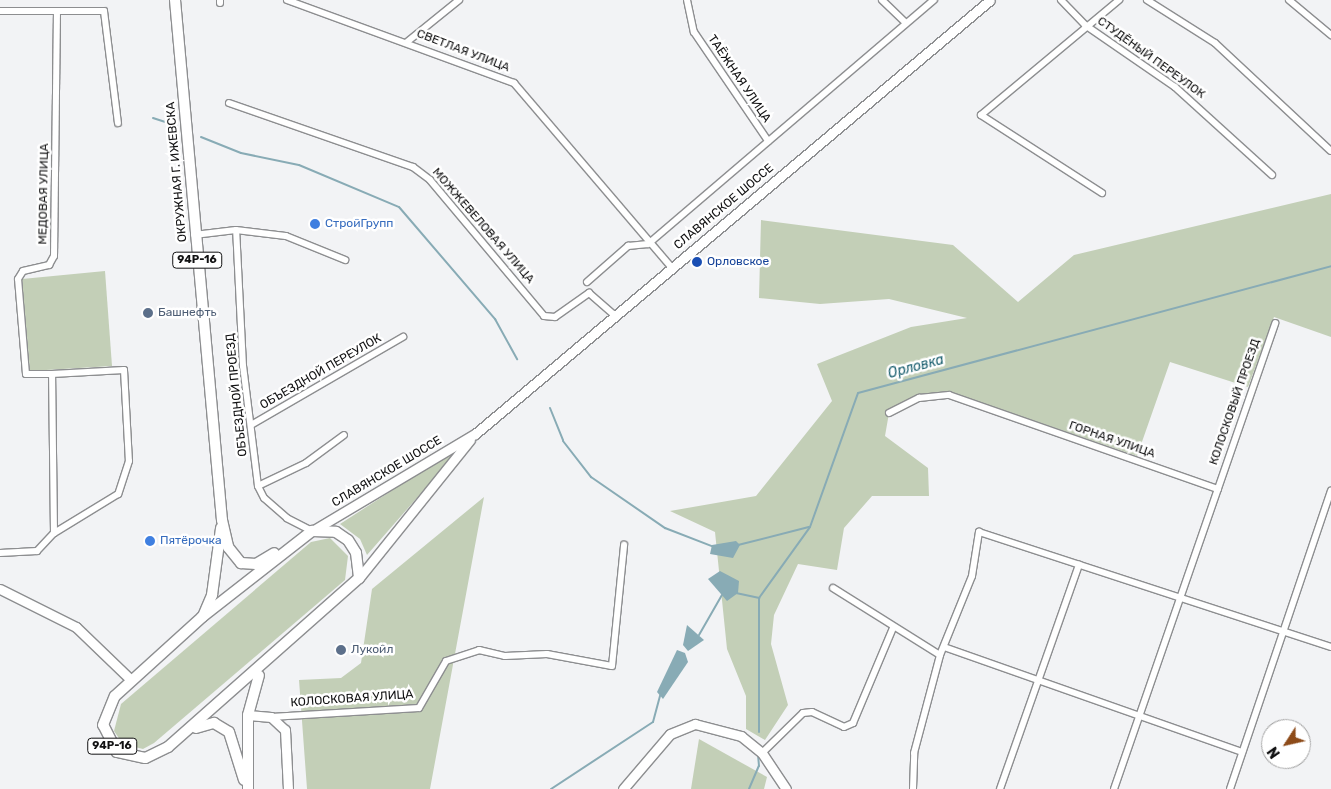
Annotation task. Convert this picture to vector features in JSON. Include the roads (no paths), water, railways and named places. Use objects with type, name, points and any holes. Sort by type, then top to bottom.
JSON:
[{"type":"main road","name":"ОКРУЖНАЯ Г. ИЖЕВСКА","points":[[175,0],[194,236],[222,520],[231,552],[248,565],[312,531]]},
{"type":"main road","name":"СЛАВЯНСКОЕ ШОССЕ","points":[[312,531],[475,434],[990,0]]},
{"type":"main road","name":"СЛАВЯНСКОЕ ШОССЕ","points":[[359,578],[475,434]]},
{"type":"main road","name":"ОКРУЖНАЯ Г. ИЖЕВСКА","points":[[202,617],[212,595],[222,520]]},
{"type":"main road","points":[[312,531],[336,532],[348,540],[356,553],[359,578]]},
{"type":"main road","name":"94Р-16","points":[[247,789],[235,742],[222,726],[206,724],[145,758],[130,758],[112,747],[105,733],[104,716],[130,679],[202,617],[312,531]]},
{"type":"main road","name":"94Р-16","points":[[178,739],[263,668],[359,578]]},
{"type":"main road","points":[[0,589],[76,627],[130,679]]},
{"type":"main road","name":"94Р-16","points":[[247,789],[248,715],[253,686],[263,668]]},
{"type":"main road","name":"КОЛОСКОВАЯ УЛИЦА","points":[[248,715],[271,717],[285,730],[288,740],[288,789]]},
{"type":"main road","points":[[623,789],[682,727],[694,724],[741,736],[762,753],[786,789]]},
{"type":"street","name":"СВЕТЛАЯ УЛИЦА","points":[[287,0],[503,77],[524,90],[648,244],[672,268]]},
{"type":"street","points":[[407,42],[459,0]]},
{"type":"street","name":"ТАЁЖНАЯ УЛИЦА","points":[[687,0],[694,32],[768,141]]},
{"type":"street","points":[[882,0],[906,23]]},
{"type":"street","points":[[586,282],[628,246],[648,244],[934,0]]},
{"type":"street","name":"СТУДЁНЫЙ ПЕРЕУЛОК","points":[[1061,0],[1087,26],[1175,87],[1272,175]]},
{"type":"street","points":[[1102,193],[980,115],[1119,0]]},
{"type":"street","points":[[1147,0],[1215,43],[1331,151]]},
{"type":"street","points":[[1289,0],[1331,36]]},
{"type":"street","points":[[0,11],[57,13],[104,11],[118,123]]},
{"type":"street","name":"МЕДОВАЯ УЛИЦА","points":[[52,374],[26,374],[18,278],[23,271],[49,265],[54,256],[57,13]]},
{"type":"street","name":"МОЖЖЕВЕЛОВАЯ УЛИЦА","points":[[229,103],[423,174],[544,316],[555,317],[589,293],[615,316]]},
{"type":"street","points":[[194,236],[236,230],[286,236],[345,260]]},
{"type":"street","name":"ОБЪЕЗДНОЙ ПРОЕЗД","points":[[236,230],[243,366],[258,486]]},
{"type":"street","name":"КОЛОСКОВЫЙ ПРОЕЗД","points":[[1218,489],[1276,323]]},
{"type":"street","name":"ОБЪЕЗДНОЙ ПЕРЕУЛОК","points":[[251,425],[403,337]]},
{"type":"street","points":[[1,555],[37,550],[54,533],[123,489],[129,461],[124,370],[52,374],[54,533]]},
{"type":"street","name":"ГОРНАЯ УЛИЦА","points":[[889,413],[919,398],[949,395],[1218,489]]},
{"type":"street","points":[[312,531],[287,518],[264,498],[258,486],[306,463],[344,435]]},
{"type":"street","points":[[1114,789],[1218,489]]},
{"type":"street","points":[[1230,789],[1331,491]]},
{"type":"street","points":[[913,789],[914,752],[940,655],[972,576],[979,532],[1180,599],[1284,630],[1331,647]]},
{"type":"street","name":"КОЛОСКОВАЯ УЛИЦА","points":[[271,717],[419,708],[446,662],[479,650],[505,656],[548,654],[612,666],[624,545]]},
{"type":"street","points":[[1000,789],[1079,565]]},
{"type":"street","points":[[833,588],[893,628],[940,655]]},
{"type":"street","points":[[762,753],[803,713],[812,712],[844,727],[853,723],[893,628]]},
{"type":"street","points":[[944,647],[1242,752]]},
{"type":"water","points":[[736,541],[740,545],[733,558],[710,554],[712,545]]},
{"type":"water","points":[[720,571],[739,581],[738,593],[727,601],[708,579]]},
{"type":"water","points":[[687,625],[704,640],[688,651],[683,645]]},
{"type":"water","points":[[677,650],[685,653],[688,662],[663,699],[657,692]]},
{"type":"waterway","points":[[153,118],[177,126]]},
{"type":"waterway","points":[[201,137],[241,153],[299,165],[399,207],[495,319],[517,359]]},
{"type":"waterway","name":"Орловка","points":[[759,732],[759,598],[810,527],[858,393],[1331,266]]},
{"type":"waterway","points":[[550,408],[563,441],[591,477],[665,528],[714,547]]},
{"type":"waterway","points":[[738,545],[809,527]]},
{"type":"waterway","points":[[736,593],[759,598]]},
{"type":"waterway","points":[[699,635],[722,595]]},
{"type":"waterway","points":[[551,789],[653,722],[660,695]]},
{"type":"waterway","name":"Орловка","points":[[749,789],[759,766],[758,754]]},
{"type":"place","name":"СтройГрупп","points":[[315,224]]},
{"type":"place","name":"Орловское","points":[[697,262]]},
{"type":"place","name":"Башнефть","points":[[148,313]]},
{"type":"place","name":"Пятёрочка","points":[[150,541]]},
{"type":"place","name":"Лукойл","points":[[341,650]]}]
